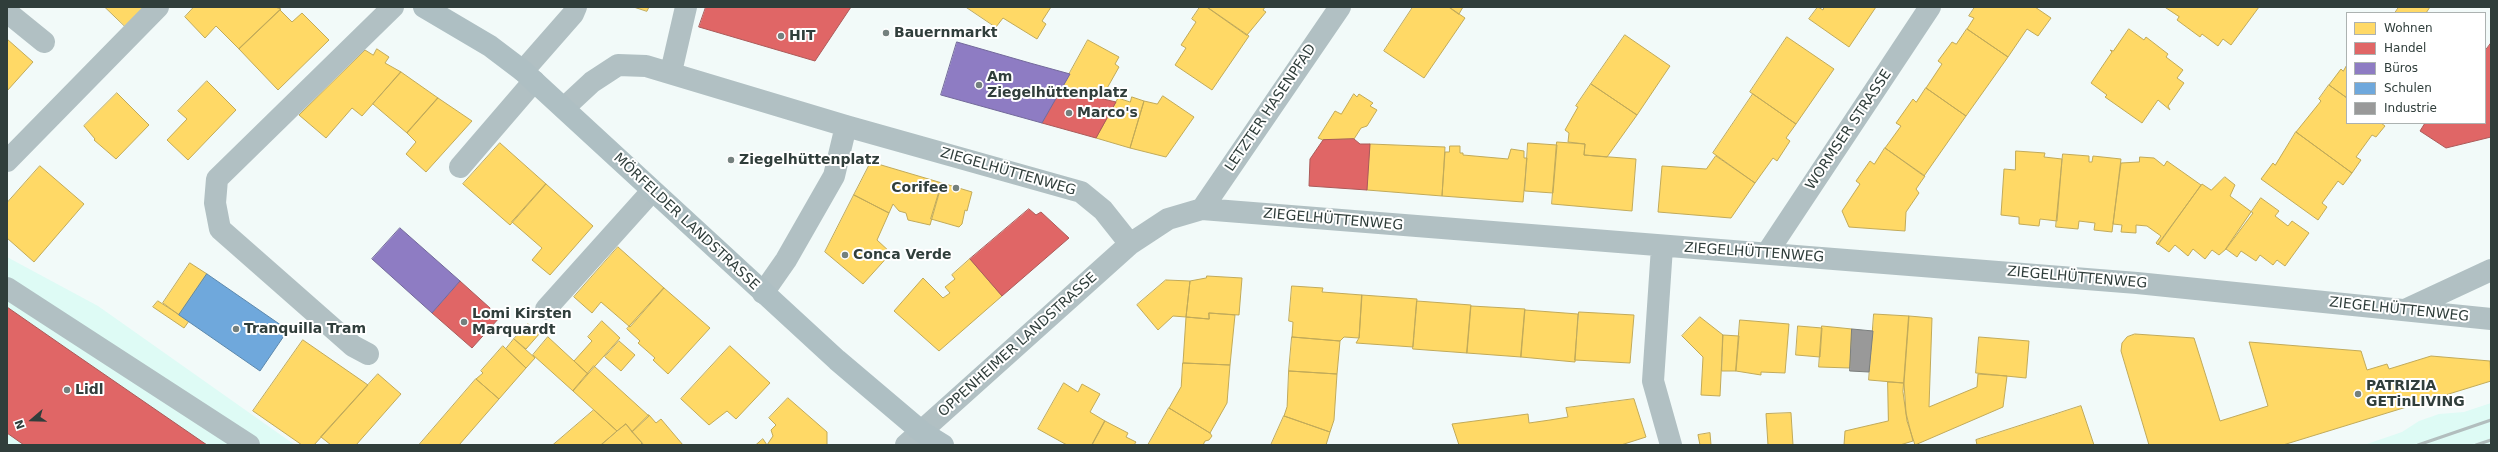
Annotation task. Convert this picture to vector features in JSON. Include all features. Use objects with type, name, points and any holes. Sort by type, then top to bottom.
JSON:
[{"type":"main road","name":"MÖRFELDER LANDSTRASSE","points":[[424,7],[490,46],[528,76],[762,293],[837,360],[914,438],[943,445]]},
{"type":"street","points":[[7,161],[158,7]]},
{"type":"street","points":[[368,354],[353,346],[220,229],[216,203],[217,179],[393,7]]},
{"type":"street","points":[[460,168],[573,14],[576,7]]},
{"type":"street","points":[[670,72],[686,7]]},
{"type":"street","name":"LETZTER HASENPFAD","points":[[1202,209],[1340,7]]},
{"type":"street","name":"WORMSER STRASSE","points":[[1767,253],[1930,7]]},
{"type":"street","points":[[7,12],[44,42]]},
{"type":"street","name":"ZIEGELHÜTTENWEG","points":[[564,108],[592,82],[618,65],[646,66],[846,126],[1081,192],[1103,210],[1130,244],[1168,219],[1202,209],[1662,247],[1767,253],[2130,283],[2491,319]]},
{"type":"street","points":[[762,293],[786,260],[834,176],[846,126]]},
{"type":"street","points":[[546,309],[652,190]]},
{"type":"street","name":"OPPENHEIMER LANDSTRASSE","points":[[914,438],[1130,244]]},
{"type":"street","points":[[1662,247],[1653,381],[1671,445]]},
{"type":"street","points":[[2405,310],[2491,270]]},
{"type":"street","points":[[7,288],[249,445]]},
{"type":"shaded area","points":[[7,257],[98,306],[295,445],[7,445]]},
{"type":"shaded area","points":[[2491,403],[2491,445],[2364,445],[2402,432],[2419,421],[2439,414],[2464,412]]},
{"type":"building: Wohnen","points":[[105,7],[148,7],[127,28]]},
{"type":"building: Wohnen","points":[[194,7],[275,7],[281,9],[239,49],[216,26],[205,38],[185,17]]},
{"type":"building: Wohnen","points":[[634,7],[649,7],[647,11]]},
{"type":"building: Wohnen","points":[[966,7],[1051,7],[1042,21],[1046,24],[1037,39],[1003,18],[996,27]]},
{"type":"building: Wohnen","points":[[1200,7],[1207,7],[1249,36],[1212,90],[1175,65],[1186,48],[1181,45],[1196,22],[1192,19]]},
{"type":"building: Wohnen","points":[[1207,7],[1265,7],[1263,10],[1266,12],[1247,35]]},
{"type":"building: Wohnen","points":[[1413,7],[1449,7],[1465,18],[1424,78],[1384,51]]},
{"type":"building: Wohnen","points":[[1449,7],[1463,7],[1459,14]]},
{"type":"building: Wohnen","points":[[1818,7],[1823,10],[1824,7],[1876,7],[1849,47],[1809,19]]},
{"type":"building: Wohnen","points":[[1975,7],[2035,7],[2051,18],[2038,36],[2027,29],[2008,57],[1967,29],[1974,18],[1969,16]]},
{"type":"building: Wohnen","points":[[2165,7],[2259,7],[2231,45],[2223,39],[2218,46],[2202,34],[2200,37],[2177,20],[2179,17]]},
{"type":"building: Wohnen","points":[[2399,7],[2430,7],[2427,12],[2396,12]]},
{"type":"building: Wohnen","points":[[280,10],[292,22],[302,13],[329,40],[278,90],[239,49]]},
{"type":"building: Wohnen","points":[[1967,29],[2008,57],[1966,116],[1926,88],[1942,64],[1938,61],[1952,42],[1956,44]]},
{"type":"building: Wohnen","points":[[2129,29],[2144,40],[2146,37],[2168,54],[2166,57],[2183,70],[2177,78],[2184,83],[2168,106],[2170,110],[2158,100],[2142,123],[2105,97],[2107,95],[2091,83],[2112,52],[2110,50],[2113,51]]},
{"type":"building: Wohnen","points":[[1625,35],[1670,66],[1637,115],[1591,84]]},
{"type":"building: Wohnen","points":[[1787,37],[1834,69],[1796,124],[1750,92]]},
{"type":"building: Wohnen","points":[[7,39],[33,62],[7,91]]},
{"type":"building: Wohnen","points":[[1088,40],[1119,57],[1115,64],[1119,67],[1101,99],[1061,89]]},
{"type":"building: Wohnen","points":[[377,49],[389,57],[385,63],[401,72],[362,116],[352,108],[326,138],[299,115],[365,50],[373,55]]},
{"type":"building: Wohnen","points":[[2346,66],[2346,97],[2329,85],[2341,69],[2343,71]]},
{"type":"building: Wohnen","points":[[401,72],[438,98],[407,133],[373,104]]},
{"type":"building: Wohnen","points":[[207,81],[236,110],[188,160],[167,140],[187,119],[178,111]]},
{"type":"building: Wohnen","points":[[1591,84],[1637,115],[1607,157],[1584,155],[1585,144],[1568,142],[1569,133],[1565,130],[1578,107],[1576,106]]},
{"type":"building: Wohnen","points":[[2329,85],[2346,97],[2346,124],[2382,124],[2385,126],[2376,137],[2372,135],[2356,157],[2361,160],[2352,173],[2296,132],[2321,101],[2319,99]]},
{"type":"building: Wohnen","points":[[1926,88],[1966,116],[1924,176],[1885,148],[1901,126],[1896,123],[1913,99],[1916,102]]},
{"type":"building: Wohnen","points":[[117,93],[149,125],[116,159],[94,140],[95,139],[84,126]]},
{"type":"building: Wohnen","points":[[1354,94],[1357,97],[1359,94],[1373,103],[1370,106],[1377,110],[1367,126],[1361,128],[1354,139],[1323,140],[1318,138],[1335,111],[1341,114]]},
{"type":"building: Wohnen","points":[[1753,94],[1796,124],[1786,138],[1790,141],[1777,161],[1773,158],[1755,183],[1713,153]]},
{"type":"building: Wohnen","points":[[1163,96],[1194,117],[1166,157],[1130,148],[1144,101],[1157,104]]},
{"type":"building: Wohnen","points":[[1132,97],[1144,101],[1130,148],[1096,138],[1118,98],[1130,102]]},
{"type":"building: Wohnen","points":[[438,98],[472,121],[426,172],[406,154],[416,142],[407,133]]},
{"type":"building: Wohnen","points":[[2296,132],[2352,173],[2343,185],[2338,181],[2322,203],[2327,207],[2318,220],[2261,179],[2273,163],[2275,165]]},
{"type":"building: Wohnen","points":[[1557,142],[1585,144],[1584,155],[1636,159],[1632,211],[1552,204]]},
{"type":"building: Wohnen","points":[[500,143],[546,184],[510,225],[463,184]]},
{"type":"building: Wohnen","points":[[1528,143],[1557,145],[1553,193],[1525,191]]},
{"type":"building: Wohnen","points":[[1370,144],[1445,147],[1442,196],[1367,190]]},
{"type":"building: Wohnen","points":[[1450,146],[1460,146],[1460,153],[1463,153],[1463,155],[1508,159],[1511,149],[1524,151],[1524,158],[1527,158],[1523,202],[1442,196],[1445,152],[1449,152]]},
{"type":"building: Wohnen","points":[[1885,148],[1925,176],[1916,189],[1919,193],[1906,212],[1905,231],[1849,227],[1842,211],[1860,184],[1856,181],[1870,161],[1874,164]]},
{"type":"building: Wohnen","points":[[2016,151],[2045,153],[2044,157],[2062,159],[2057,221],[2040,219],[2039,226],[2019,224],[2019,217],[2001,215],[2004,169],[2015,170]]},
{"type":"building: Wohnen","points":[[2063,154],[2089,156],[2089,162],[2092,162],[2093,156],[2121,159],[2112,232],[2094,230],[2095,223],[2079,221],[2078,229],[2056,227]]},
{"type":"building: Wohnen","points":[[1716,156],[1755,183],[1731,218],[1658,212],[1662,166],[1706,169]]},
{"type":"building: Wohnen","points":[[2140,157],[2154,158],[2164,166],[2167,161],[2201,185],[2158,245],[2156,243],[2161,236],[2147,226],[2136,225],[2136,233],[2121,232],[2122,225],[2113,224],[2121,163],[2139,162]]},
{"type":"building: Wohnen","points":[[871,162],[942,183],[930,225],[908,220],[906,213],[899,211],[893,204],[889,213],[854,195]]},
{"type":"building: Wohnen","points":[[40,166],[84,204],[34,262],[7,238],[7,203]]},
{"type":"building: Wohnen","points":[[2225,177],[2235,185],[2230,196],[2253,213],[2226,249],[2219,255],[2212,250],[2205,259],[2193,249],[2188,256],[2175,245],[2169,252],[2158,244],[2202,184],[2211,190]]},
{"type":"building: Wohnen","points":[[942,183],[972,192],[967,211],[965,210],[962,224],[959,227],[931,219]]},
{"type":"building: Wohnen","points":[[546,184],[593,226],[550,275],[532,260],[542,248],[512,222]]},
{"type":"building: Wohnen","points":[[854,195],[889,213],[877,240],[891,253],[863,284],[825,252]]},
{"type":"building: Wohnen","points":[[2261,198],[2279,211],[2275,216],[2288,226],[2292,221],[2309,233],[2285,266],[2277,260],[2273,265],[2260,255],[2256,261],[2241,251],[2237,257],[2226,249]]},
{"type":"building: Wohnen","points":[[618,247],[664,288],[630,327],[601,302],[592,313],[574,297]]},
{"type":"building: Wohnen","points":[[970,259],[1002,296],[939,351],[894,311],[923,278],[943,298],[950,293],[945,287],[955,279],[952,275]]},
{"type":"building: Wohnen","points":[[190,263],[207,274],[179,315],[163,303]]},
{"type":"building: Wohnen","points":[[1207,276],[1242,278],[1239,315],[1209,313],[1209,319],[1186,317],[1190,281],[1206,278]]},
{"type":"building: Wohnen","points":[[1166,280],[1190,281],[1186,317],[1173,316],[1158,330],[1137,305]]},
{"type":"building: Wohnen","points":[[1292,286],[1323,288],[1322,292],[1362,295],[1359,338],[1344,337],[1340,341],[1292,337],[1293,322],[1289,321]]},
{"type":"building: Wohnen","points":[[664,288],[710,328],[668,374],[653,360],[655,358],[638,343],[640,341],[627,329]]},
{"type":"building: Wohnen","points":[[1362,295],[1417,299],[1413,347],[1356,343],[1359,338]]},
{"type":"building: Wohnen","points":[[158,301],[189,321],[184,328],[153,307]]},
{"type":"building: Wohnen","points":[[1417,301],[1471,305],[1467,353],[1413,349]]},
{"type":"building: Wohnen","points":[[1471,306],[1525,309],[1521,357],[1467,353]]},
{"type":"building: Wohnen","points":[[1525,310],[1578,314],[1575,362],[1521,357]]},
{"type":"building: Wohnen","points":[[1579,312],[1634,315],[1630,363],[1575,360]]},
{"type":"building: Wohnen","points":[[1209,313],[1235,315],[1230,365],[1183,363],[1186,317],[1209,319]]},
{"type":"building: Wohnen","points":[[1874,314],[1909,316],[1904,383],[1869,380]]},
{"type":"building: Wohnen","points":[[1909,316],[1932,318],[1929,407],[1977,387],[1978,374],[2007,376],[2003,407],[1915,445],[1907,421],[1903,392]]},
{"type":"building: Wohnen","points":[[1700,317],[1723,335],[1720,396],[1701,395],[1703,357],[1682,336]]},
{"type":"building: Wohnen","points":[[1740,320],[1789,324],[1785,373],[1761,372],[1761,375],[1736,371]]},
{"type":"building: Wohnen","points":[[602,321],[620,338],[588,374],[574,361],[592,341],[588,337]]},
{"type":"building: Wohnen","points":[[528,324],[540,333],[526,349],[514,339]]},
{"type":"building: Wohnen","points":[[1798,326],[1822,328],[1820,357],[1796,355]]},
{"type":"building: Wohnen","points":[[1822,326],[1852,329],[1850,368],[1819,367]]},
{"type":"building: Wohnen","name":"PATRIZIA GETinLIVING","points":[[2135,334],[2194,338],[2220,421],[2268,406],[2249,342],[2361,351],[2367,370],[2387,364],[2389,369],[2431,356],[2490,361],[2491,381],[2283,445],[2149,445],[2121,351],[2122,343],[2127,337]]},
{"type":"building: Wohnen","points":[[1723,335],[1739,336],[1736,371],[1722,371]]},
{"type":"building: Wohnen","points":[[548,337],[588,374],[573,391],[533,355]]},
{"type":"building: Wohnen","points":[[1292,337],[1340,341],[1337,374],[1289,371]]},
{"type":"building: Wohnen","points":[[1979,337],[2029,341],[2026,378],[1976,373]]},
{"type":"building: Wohnen","points":[[514,339],[535,358],[526,368],[506,349]]},
{"type":"building: Wohnen","points":[[303,340],[368,385],[314,445],[302,445],[253,411]]},
{"type":"building: Wohnen","points":[[619,341],[635,355],[621,371],[605,357]]},
{"type":"building: Wohnen","points":[[503,346],[526,368],[499,399],[476,379],[483,373],[481,371]]},
{"type":"building: Wohnen","points":[[730,346],[770,383],[736,419],[727,411],[709,425],[681,399]]},
{"type":"building: Wohnen","points":[[1183,363],[1230,365],[1227,403],[1210,433],[1169,408],[1181,387]]},
{"type":"building: Wohnen","points":[[594,366],[649,416],[632,432],[626,424],[617,431],[573,391]]},
{"type":"building: Wohnen","points":[[1289,371],[1337,374],[1334,420],[1330,432],[1284,416],[1287,407]]},
{"type":"building: Wohnen","points":[[378,374],[401,394],[356,445],[331,445],[321,437]]},
{"type":"building: Wohnen","points":[[476,379],[499,399],[459,445],[419,445]]},
{"type":"building: Wohnen","points":[[1888,382],[1904,383],[1906,413],[1913,441],[1900,445],[1844,445],[1845,431],[1888,421]]},
{"type":"building: Wohnen","points":[[1064,383],[1078,392],[1082,384],[1100,394],[1090,412],[1105,421],[1092,445],[1067,445],[1038,429]]},
{"type":"building: Wohnen","points":[[788,398],[827,432],[827,445],[767,445],[773,436],[771,430],[776,425],[769,418]]},
{"type":"building: Wohnen","points":[[1634,399],[1646,437],[1621,445],[1459,445],[1452,424],[1528,414],[1529,423],[1568,417],[1566,408]]},
{"type":"building: Wohnen","points":[[2081,406],[2094,445],[1977,445],[1976,440]]},
{"type":"building: Wohnen","points":[[1169,408],[1210,433],[1212,436],[1209,440],[1205,441],[1203,445],[1148,445]]},
{"type":"building: Wohnen","points":[[594,410],[617,431],[601,445],[553,445]]},
{"type":"building: Wohnen","points":[[1791,413],[1793,445],[1768,445],[1766,414]]},
{"type":"building: Wohnen","points":[[649,415],[656,423],[661,419],[683,445],[644,445],[632,432]]},
{"type":"building: Wohnen","points":[[1284,416],[1330,432],[1326,445],[1271,445]]},
{"type":"building: Wohnen","points":[[1105,421],[1128,433],[1126,437],[1136,442],[1134,445],[1092,445]]},
{"type":"building: Wohnen","points":[[626,424],[642,443],[640,445],[601,445]]},
{"type":"building: Wohnen","points":[[1710,433],[1711,445],[1700,445],[1698,435]]},
{"type":"building: Wohnen","points":[[763,439],[767,445],[756,445]]},
{"type":"building: Handel","name":"HIT","points":[[706,7],[851,7],[815,61],[699,27]]},
{"type":"building: Handel","points":[[2491,43],[2491,137],[2446,148],[2420,131],[2424,124],[2486,124],[2486,50]]},
{"type":"building: Handel","points":[[1061,89],[1116,102],[1096,138],[1042,123]]},
{"type":"building: Handel","points":[[1354,139],[1360,144],[1370,144],[1367,190],[1309,186],[1310,159],[1323,140]]},
{"type":"building: Handel","points":[[1029,209],[1036,215],[1041,212],[1069,238],[1002,296],[970,259]]},
{"type":"building: Handel","points":[[460,281],[500,317],[472,348],[432,313]]},
{"type":"building: Handel","name":"Lidl","points":[[7,307],[207,445],[24,445],[7,433]]},
{"type":"building: Büros","points":[[957,42],[1070,74],[1042,123],[941,95]]},
{"type":"building: Büros","points":[[400,228],[460,281],[432,313],[372,259]]},
{"type":"building: Schulen","points":[[207,274],[288,330],[260,371],[179,315]]},
{"type":"building: Industrie","points":[[1852,329],[1873,331],[1869,372],[1850,371]]},
{"type":"railway","points":[[2418,445],[2491,420]]},
{"type":"railway","points":[[2476,445],[2491,440]]},
{"type":"place","name":"Bauernmarkt","points":[[886,33]]},
{"type":"place","name":"HIT","points":[[781,36]]},
{"type":"place","name":"Am Ziegelhüttenplatz","points":[[979,85]]},
{"type":"place","name":"Marco's","points":[[1069,113]]},
{"type":"place","name":"Ziegelhüttenplatz","points":[[731,160]]},
{"type":"place","name":"Corifee","points":[[956,188]]},
{"type":"place","name":"Conca Verde","points":[[845,255]]},
{"type":"place","name":"Lomi Kirsten Marquardt","points":[[464,322]]},
{"type":"place","name":"Tranquilla Tram","points":[[236,329]]},
{"type":"place","name":"Lidl","points":[[67,390]]},
{"type":"place","name":"PATRIZIA GETinLIVING","points":[[2358,394]]}]
